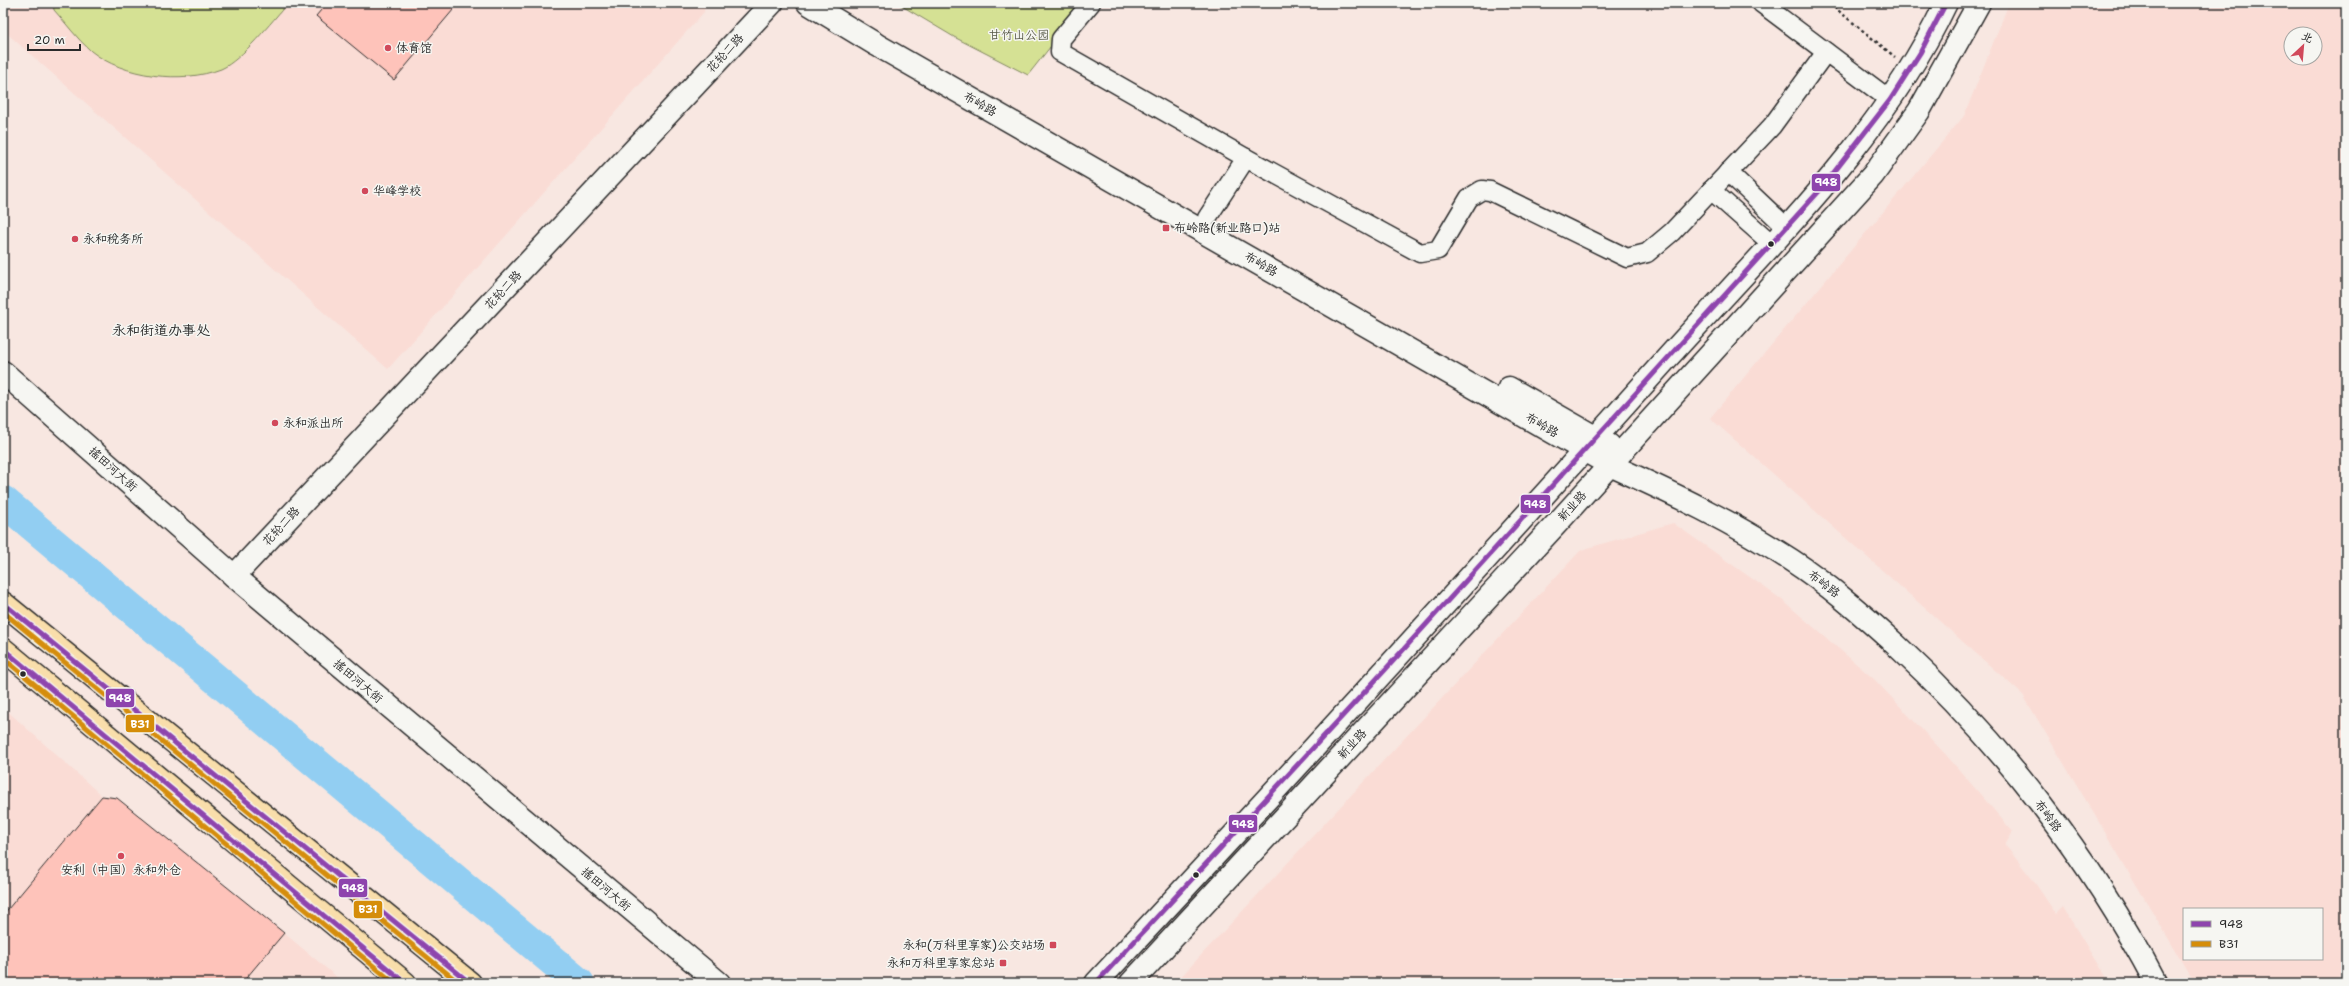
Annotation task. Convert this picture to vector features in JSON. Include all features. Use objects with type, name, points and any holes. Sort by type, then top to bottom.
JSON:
[{"type":"main road","points":[[3,603],[470,983]]},
{"type":"main road","points":[[3,649],[405,983]]},
{"type":"street","name":"花轮二路","points":[[234,576],[772,3]]},
{"type":"street","name":"布岭路","points":[[808,3],[877,45],[1591,444]]},
{"type":"street","name":"布岭路","points":[[832,3],[1207,218],[1615,459],[1695,503],[1791,560],[1861,613],[1915,662],[1974,721],[2024,783],[2071,846],[2134,941],[2156,983]]},
{"type":"street","points":[[1091,3],[1061,39],[1060,52],[1246,158],[1420,253],[1438,250],[1469,198],[1482,190],[1490,191],[1627,258],[1647,253],[1672,232],[1772,126],[1826,52]]},
{"type":"street","points":[[1761,3],[1890,100]]},
{"type":"street","points":[[1096,983],[1591,444],[1846,161],[1890,100],[1910,69],[1946,3]]},
{"type":"street","name":"新业路","points":[[1131,983],[1615,459],[1873,175],[1919,111],[1979,3]]},
{"type":"street","points":[[1207,218],[1246,158]]},
{"type":"street","points":[[1728,172],[1786,226]]},
{"type":"street","points":[[1711,190],[1771,243]]},
{"type":"street","name":"摇田河大街","points":[[3,372],[234,576],[719,983]]},
{"type":"path","points":[[1829,3],[1910,69]]},
{"type":"shaded area","name":"华峰学校","points":[[3,3],[705,3],[704,12],[388,369],[3,30]]},
{"type":"shaded area","points":[[2009,3],[2346,3],[2346,974],[2322,983],[2195,983],[2023,695],[1710,418],[1964,116]]},
{"type":"shaded area","points":[[1673,523],[1781,599],[1875,680],[1947,756],[2013,832],[2005,845],[2033,880],[2056,914],[2063,907],[2109,983],[1175,983],[1581,550]]},
{"type":"shaded area","points":[[3,707],[102,796],[3,915]]},
{"type":"shaded area","points":[[284,933],[344,983],[242,983]]},
{"type":"green space","points":[[53,3],[288,3],[247,49],[229,64],[221,69],[206,74],[171,77],[136,72],[119,67],[104,60],[91,51],[76,36],[54,10]]},
{"type":"green space","name":"甘竹山公园","points":[[897,3],[1085,3],[1028,75],[954,37]]},
{"type":"building","name":"体育馆","points":[[327,3],[459,3],[394,80],[316,16]]},
{"type":"building","name":"安利（中国）永和外仓","points":[[102,796],[117,798],[284,933],[242,983],[3,983],[3,915]]},
{"type":"waterway","points":[[3,501],[579,983]]},
{"type":"transit line","name":"948","points":[[1096,983],[1384,671],[1821,189],[1890,100],[1920,53],[1946,3]]},
{"type":"transit line","name":"948","points":[[3,603],[470,983]]},
{"type":"transit line","name":"B31","points":[[3,612],[459,983]]},
{"type":"transit line","name":"948","points":[[3,649],[405,983]]},
{"type":"transit line","name":"B31","points":[[3,658],[394,983]]},
{"type":"place","name":"体育馆","points":[[388,48]]},
{"type":"place","name":"华峰学校","points":[[365,191]]},
{"type":"place","name":"布岭路(新业路口)站","points":[[1166,228]]},
{"type":"place","name":"永和税务所","points":[[75,239]]},
{"type":"place","name":"永和派出所","points":[[275,423]]},
{"type":"place","name":"安利（中国）永和外仓","points":[[121,856]]},
{"type":"place","name":"永和(万科里享家)公交站场","points":[[1053,945]]},
{"type":"place","name":"永和万科里享家总站","points":[[1003,963]]},
{"type":"district","name":"永和街道办事处","points":[[161,330]]}]
